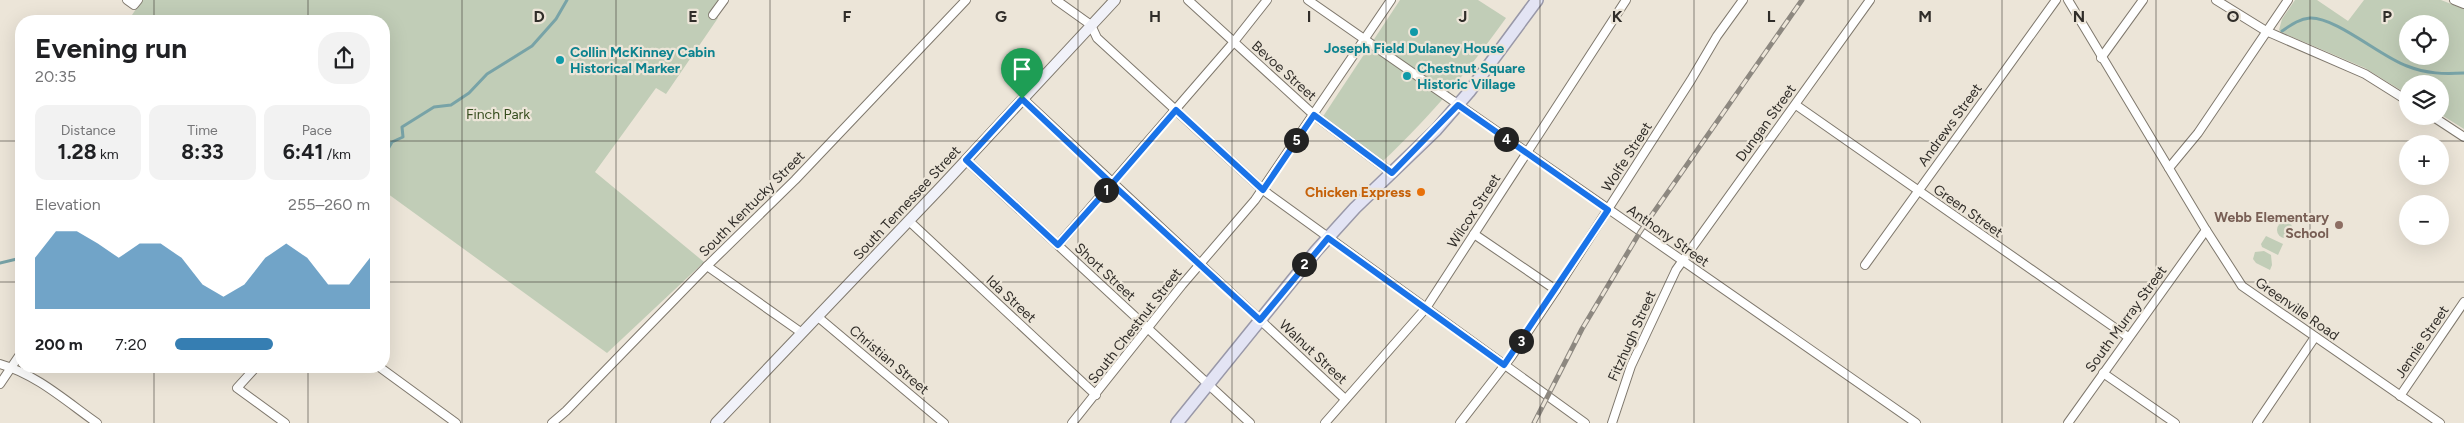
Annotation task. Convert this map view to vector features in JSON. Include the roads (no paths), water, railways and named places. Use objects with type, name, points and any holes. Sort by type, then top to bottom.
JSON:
[{"type":"main road","points":[[1177,423],[1328,238],[1458,105],[1537,0]]},
{"type":"street","points":[[127,0],[136,3]]},
{"type":"street","points":[[713,15],[724,0]]},
{"type":"street","name":"South Kentucky Street","points":[[552,423],[795,180],[966,0]]},
{"type":"street","points":[[1056,0],[1091,26],[1097,38],[1263,190],[1585,423]]},
{"type":"street","name":"South Tennessee Street","points":[[716,423],[909,221],[1114,0]]},
{"type":"street","name":"Bevoe Street","points":[[1188,0],[1314,115],[1392,173]]},
{"type":"street","points":[[1058,245],[1176,110],[1267,0]]},
{"type":"street","name":"Anthony Street","points":[[1308,0],[1916,423]]},
{"type":"street","name":"South Chestnut Street","points":[[1072,423],[1200,263],[1263,190],[1391,0]]},
{"type":"street","name":"Wilcox Street","points":[[1325,423],[1426,308],[1626,0]]},
{"type":"street","name":"Wolfe Street","points":[[1460,423],[1504,365],[1556,290],[1717,36],[1743,0]]},
{"type":"street","name":"Dungan Street","points":[[1682,261],[1870,0]]},
{"type":"street","name":"Andrews Street","points":[[1864,265],[2056,0]]},
{"type":"street","name":"Greenville Road","points":[[2068,0],[2101,58],[2242,286],[2400,396],[2434,422]]},
{"type":"street","points":[[2101,58],[2143,0]]},
{"type":"street","points":[[2216,0],[2266,31],[2365,74],[2399,95]]},
{"type":"street","points":[[2169,168],[2198,134],[2288,0]]},
{"type":"street","points":[[2454,0],[2464,4]]},
{"type":"street","name":"Walnut Street","points":[[1022,99],[1345,399]]},
{"type":"street","name":"Green Street","points":[[1796,105],[2128,337]]},
{"type":"street","points":[[2446,125],[2464,137]]},
{"type":"street","name":"Short Street","points":[[966,160],[1250,423]]},
{"type":"street","name":"Ida Street","points":[[909,221],[1096,395]]},
{"type":"street","name":"South Murray Street","points":[[2068,423],[2206,230]]},
{"type":"street","points":[[1474,234],[1556,290]]},
{"type":"street","name":"Fitzhugh Street","points":[[1612,423],[1631,366],[1674,274],[1682,261]]},
{"type":"street","points":[[707,266],[802,333]]},
{"type":"street","name":"Jennie Street","points":[[2400,396],[2464,302]]},
{"type":"street","name":"Christian Street","points":[[818,317],[944,423]]},
{"type":"street","points":[[2257,423],[2315,337]]},
{"type":"street","points":[[0,384],[15,362]]},
{"type":"street","points":[[0,364],[15,369]]},
{"type":"street","points":[[23,373],[97,423]]},
{"type":"street","points":[[251,373],[237,388],[285,423]]},
{"type":"street","points":[[388,373],[456,423]]},
{"type":"street","points":[[2103,373],[2174,423]]},
{"type":"waterway","points":[[390,146],[392,142],[403,137],[402,127],[434,107],[451,105],[469,93],[487,74],[532,46],[556,19],[567,0]]},
{"type":"waterway","points":[[2282,31],[2302,20],[2310,18],[2321,19],[2345,30],[2385,55],[2407,66],[2436,73],[2464,73]]},
{"type":"waterway","points":[[0,263],[15,259]]},
{"type":"railway","points":[[1534,423],[1582,329],[1640,232],[1802,0]]},
{"type":"place","name":"Joseph Field Dulaney House","points":[[1414,32]]},
{"type":"place","name":"Collin McKinney Cabin Historical Marker","points":[[560,60]]},
{"type":"place","name":"Chestnut Square Historic Village","points":[[1407,76]]},
{"type":"place","name":"Chicken Express","points":[[1421,192]]},
{"type":"place","name":"Webb Elementary School","points":[[2339,225]]},
{"type":"park label","name":"Finch Park","points":[[498,114]]}]
